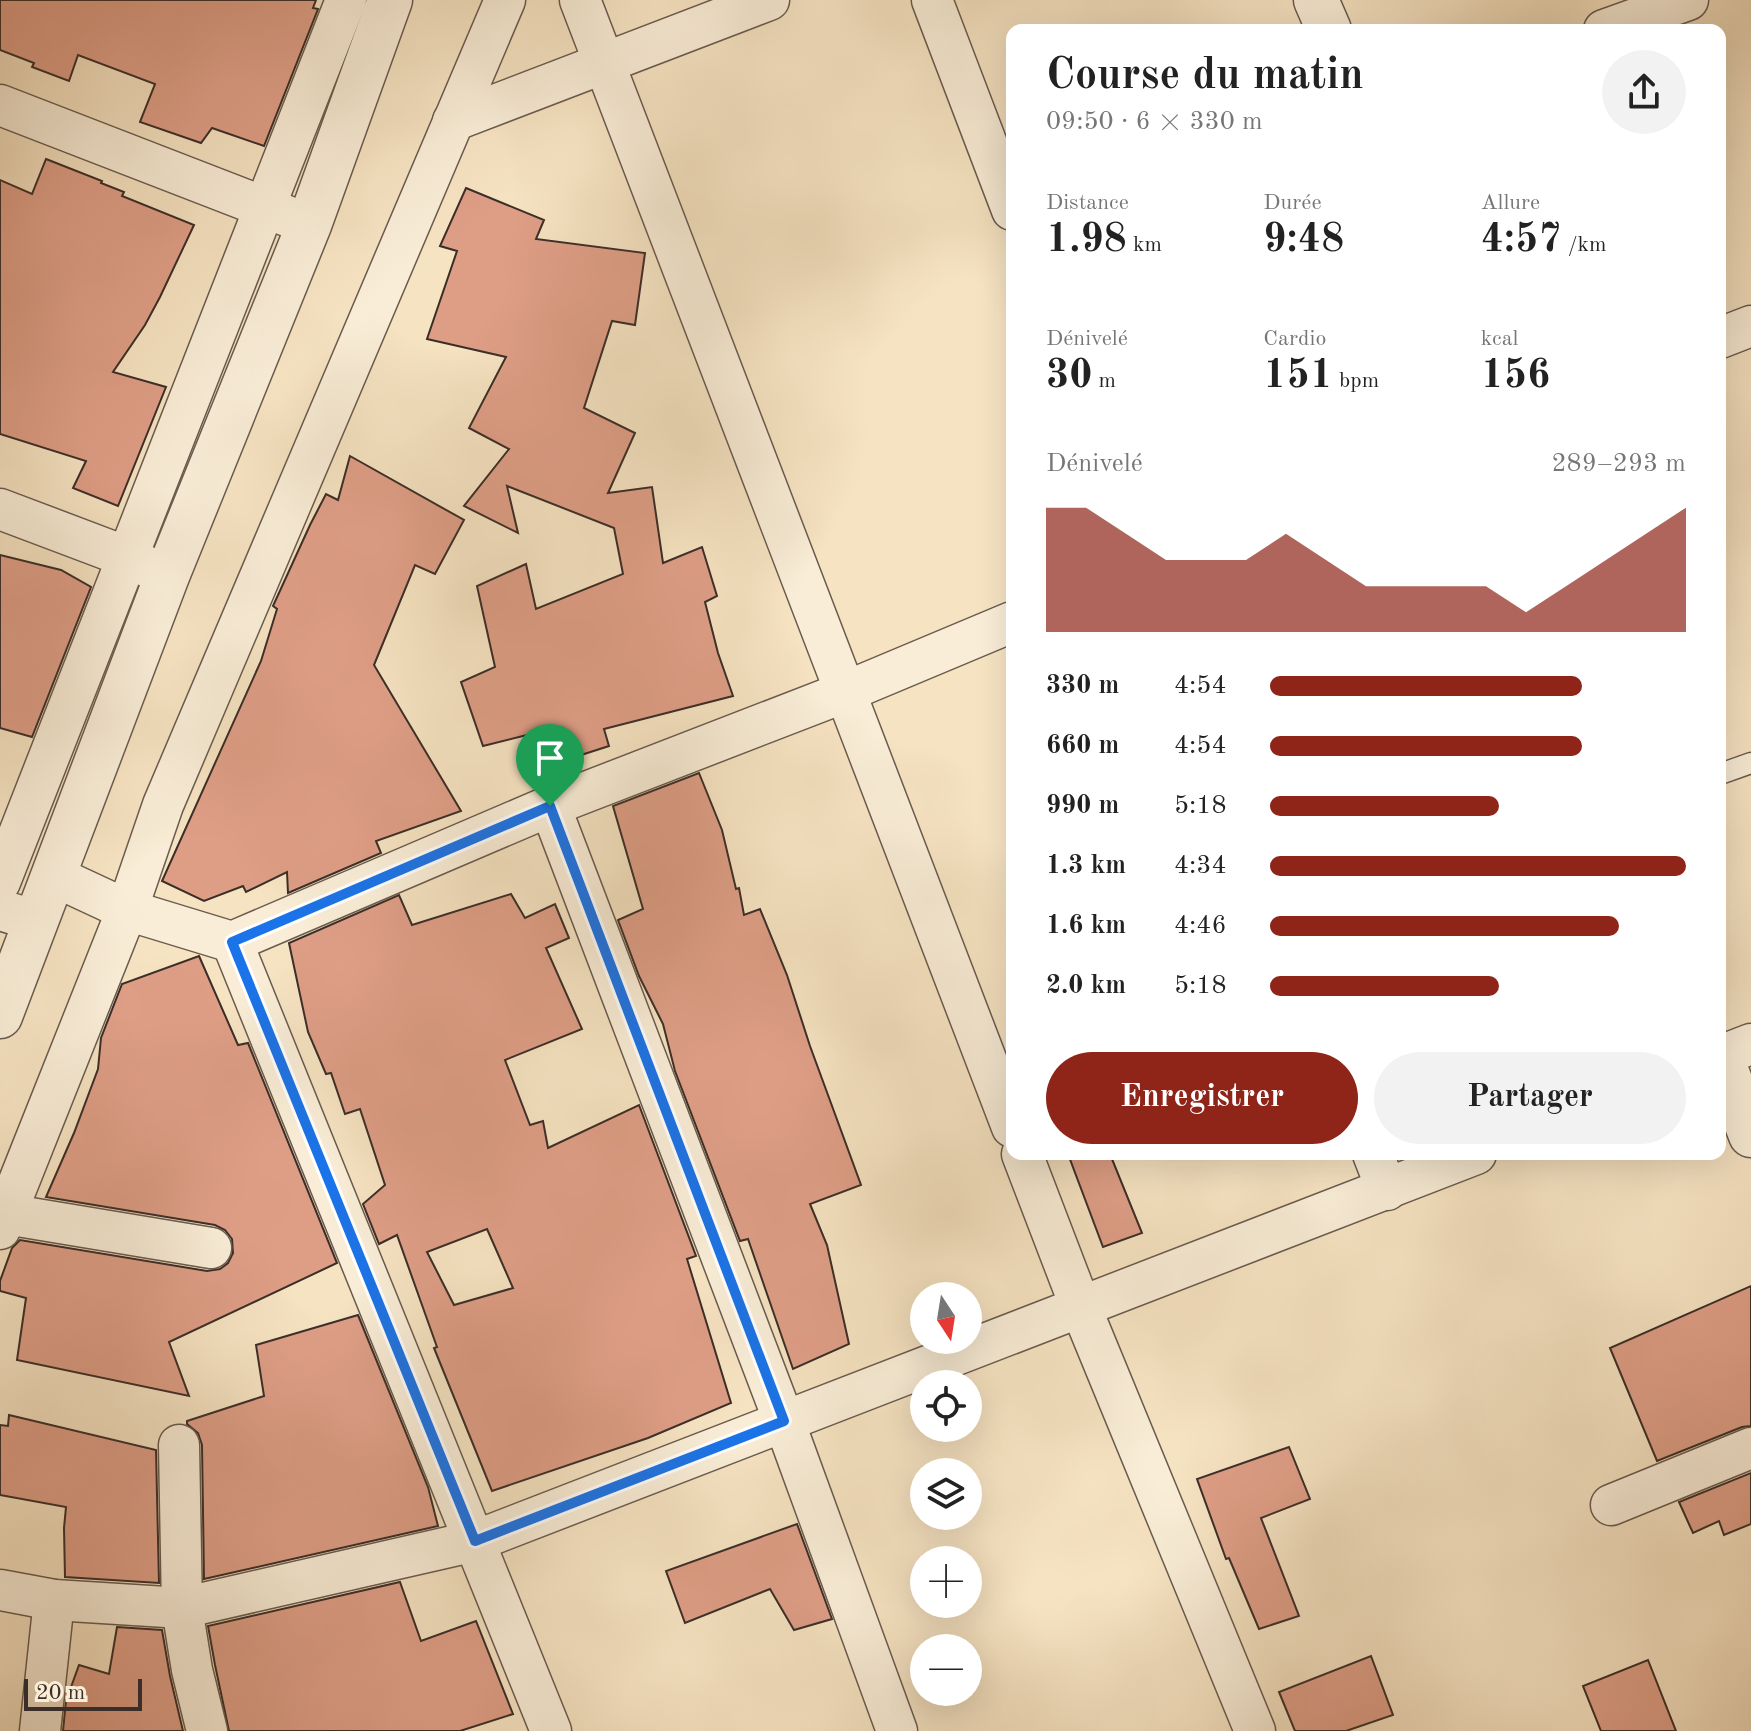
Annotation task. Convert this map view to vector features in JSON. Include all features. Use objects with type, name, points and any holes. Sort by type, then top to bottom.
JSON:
[{"type":"street","points":[[0,882],[346,0]]},
{"type":"street","points":[[0,1016],[18,915],[54,876],[167,576],[309,225],[390,0]]},
{"type":"street","points":[[211,1248],[3,1221],[127,910],[163,805],[505,0]]},
{"type":"street","points":[[580,0],[1006,1111]]},
{"type":"street","points":[[453,121],[769,0]]},
{"type":"street","points":[[932,0],[1006,194]]},
{"type":"street","points":[[1316,0],[1326,24]]},
{"type":"street","points":[[1621,24],[1688,0]]},
{"type":"street","points":[[0,105],[309,225]]},
{"type":"street","points":[[1726,336],[1751,326]]},
{"type":"street","points":[[0,509],[127,557],[167,576]]},
{"type":"street","points":[[54,876],[127,910],[232,942],[550,806],[845,692],[1006,625]]},
{"type":"street","points":[[550,806],[784,1421],[897,1731]]},
{"type":"street","points":[[232,942],[551,1731]]},
{"type":"street","points":[[1726,1054],[1751,1044]]},
{"type":"street","points":[[1726,1071],[1751,1135]]},
{"type":"street","points":[[1024,1160],[1081,1308],[1255,1731]]},
{"type":"street","points":[[0,1590],[54,1600],[182,1608],[475,1541],[1081,1308],[1380,1172],[1444,1160]]},
{"type":"street","points":[[179,1445],[182,1608],[192,1670],[207,1731]]},
{"type":"street","points":[[1611,1505],[1751,1448]]},
{"type":"street","points":[[40,1731],[54,1600]]},
{"type":"lane","points":[[1726,772],[1751,763]]},
{"type":"building","points":[[0,0],[316,0],[313,8],[318,9],[264,146],[212,128],[201,143],[140,122],[155,84],[78,55],[69,81],[0,50]]},
{"type":"building","points":[[46,159],[102,181],[124,192],[122,196],[194,225],[145,325],[113,372],[166,387],[118,506],[73,488],[86,461],[0,434],[0,180],[32,194]]},
{"type":"building","points":[[466,188],[544,220],[536,239],[645,253],[635,325],[612,321],[584,408],[635,433],[608,493],[652,487],[663,563],[702,547],[717,596],[705,602],[733,696],[604,729],[609,746],[550,765],[535,733],[483,746],[461,682],[495,667],[477,586],[526,564],[536,609],[623,574],[614,528],[507,486],[518,533],[464,506],[509,449],[469,428],[506,357],[427,339],[457,251],[440,246]]},
{"type":"building","points":[[350,456],[464,520],[435,574],[415,565],[374,665],[461,811],[376,841],[381,853],[288,893],[287,872],[246,892],[243,886],[204,901],[162,881],[261,661],[277,609],[273,606],[326,494],[338,500]]},
{"type":"building","points":[[0,555],[61,570],[91,587],[32,737],[0,728]]},
{"type":"building","points":[[699,773],[722,830],[744,915],[760,909],[787,975],[861,1185],[810,1204],[827,1245],[849,1344],[793,1369],[748,1239],[740,1241],[675,1071],[663,1024],[639,976],[618,920],[643,909],[613,806]]},
{"type":"building","points":[[511,894],[525,918],[555,904],[569,938],[546,948],[582,1029],[505,1060],[530,1125],[543,1121],[548,1148],[639,1105],[696,1256],[687,1259],[731,1403],[648,1438],[492,1491],[434,1348],[437,1347],[397,1235],[379,1244],[363,1204],[385,1185],[360,1109],[345,1114],[331,1073],[326,1074],[308,1032],[289,943],[399,895],[412,925]],"holes":[[[487,1229],[513,1288],[454,1305],[427,1252]]]},
{"type":"building","points":[[199,956],[238,1045],[248,1043],[337,1263],[169,1342],[189,1396],[17,1360],[26,1298],[0,1291],[0,1281],[12,1248],[20,1240],[207,1271],[220,1269],[228,1263],[233,1253],[232,1239],[225,1230],[215,1225],[46,1197],[98,1069],[101,1038],[122,984]]},
{"type":"building","points":[[1070,1160],[1112,1160],[1142,1233],[1103,1247]]},
{"type":"building","points":[[1751,1286],[1751,1426],[1657,1461],[1610,1348]]},
{"type":"building","points":[[358,1315],[428,1487],[438,1526],[204,1579],[202,1445],[198,1433],[187,1421],[264,1396],[256,1345]]},
{"type":"building","points":[[9,1415],[156,1450],[159,1583],[65,1577],[66,1507],[0,1495],[0,1425],[8,1426]]},
{"type":"building","points":[[1289,1447],[1310,1499],[1261,1518],[1299,1616],[1259,1629],[1229,1558],[1226,1559],[1197,1479]]},
{"type":"building","points":[[1751,1473],[1751,1524],[1724,1535],[1719,1521],[1693,1533],[1679,1502]]},
{"type":"building","points":[[797,1524],[832,1619],[794,1630],[770,1589],[685,1623],[666,1571]]},
{"type":"building","points":[[400,1582],[421,1641],[476,1621],[513,1714],[460,1731],[229,1731],[208,1626]]},
{"type":"building","points":[[117,1627],[162,1630],[183,1731],[63,1731],[66,1701],[79,1665],[109,1674]]},
{"type":"building","points":[[1371,1656],[1393,1715],[1346,1731],[1295,1731],[1279,1692]]},
{"type":"building","points":[[1648,1660],[1676,1731],[1601,1731],[1583,1686]]},
{"type":"route","points":[[550,806],[784,1421],[475,1541],[232,942],[550,806]]}]
